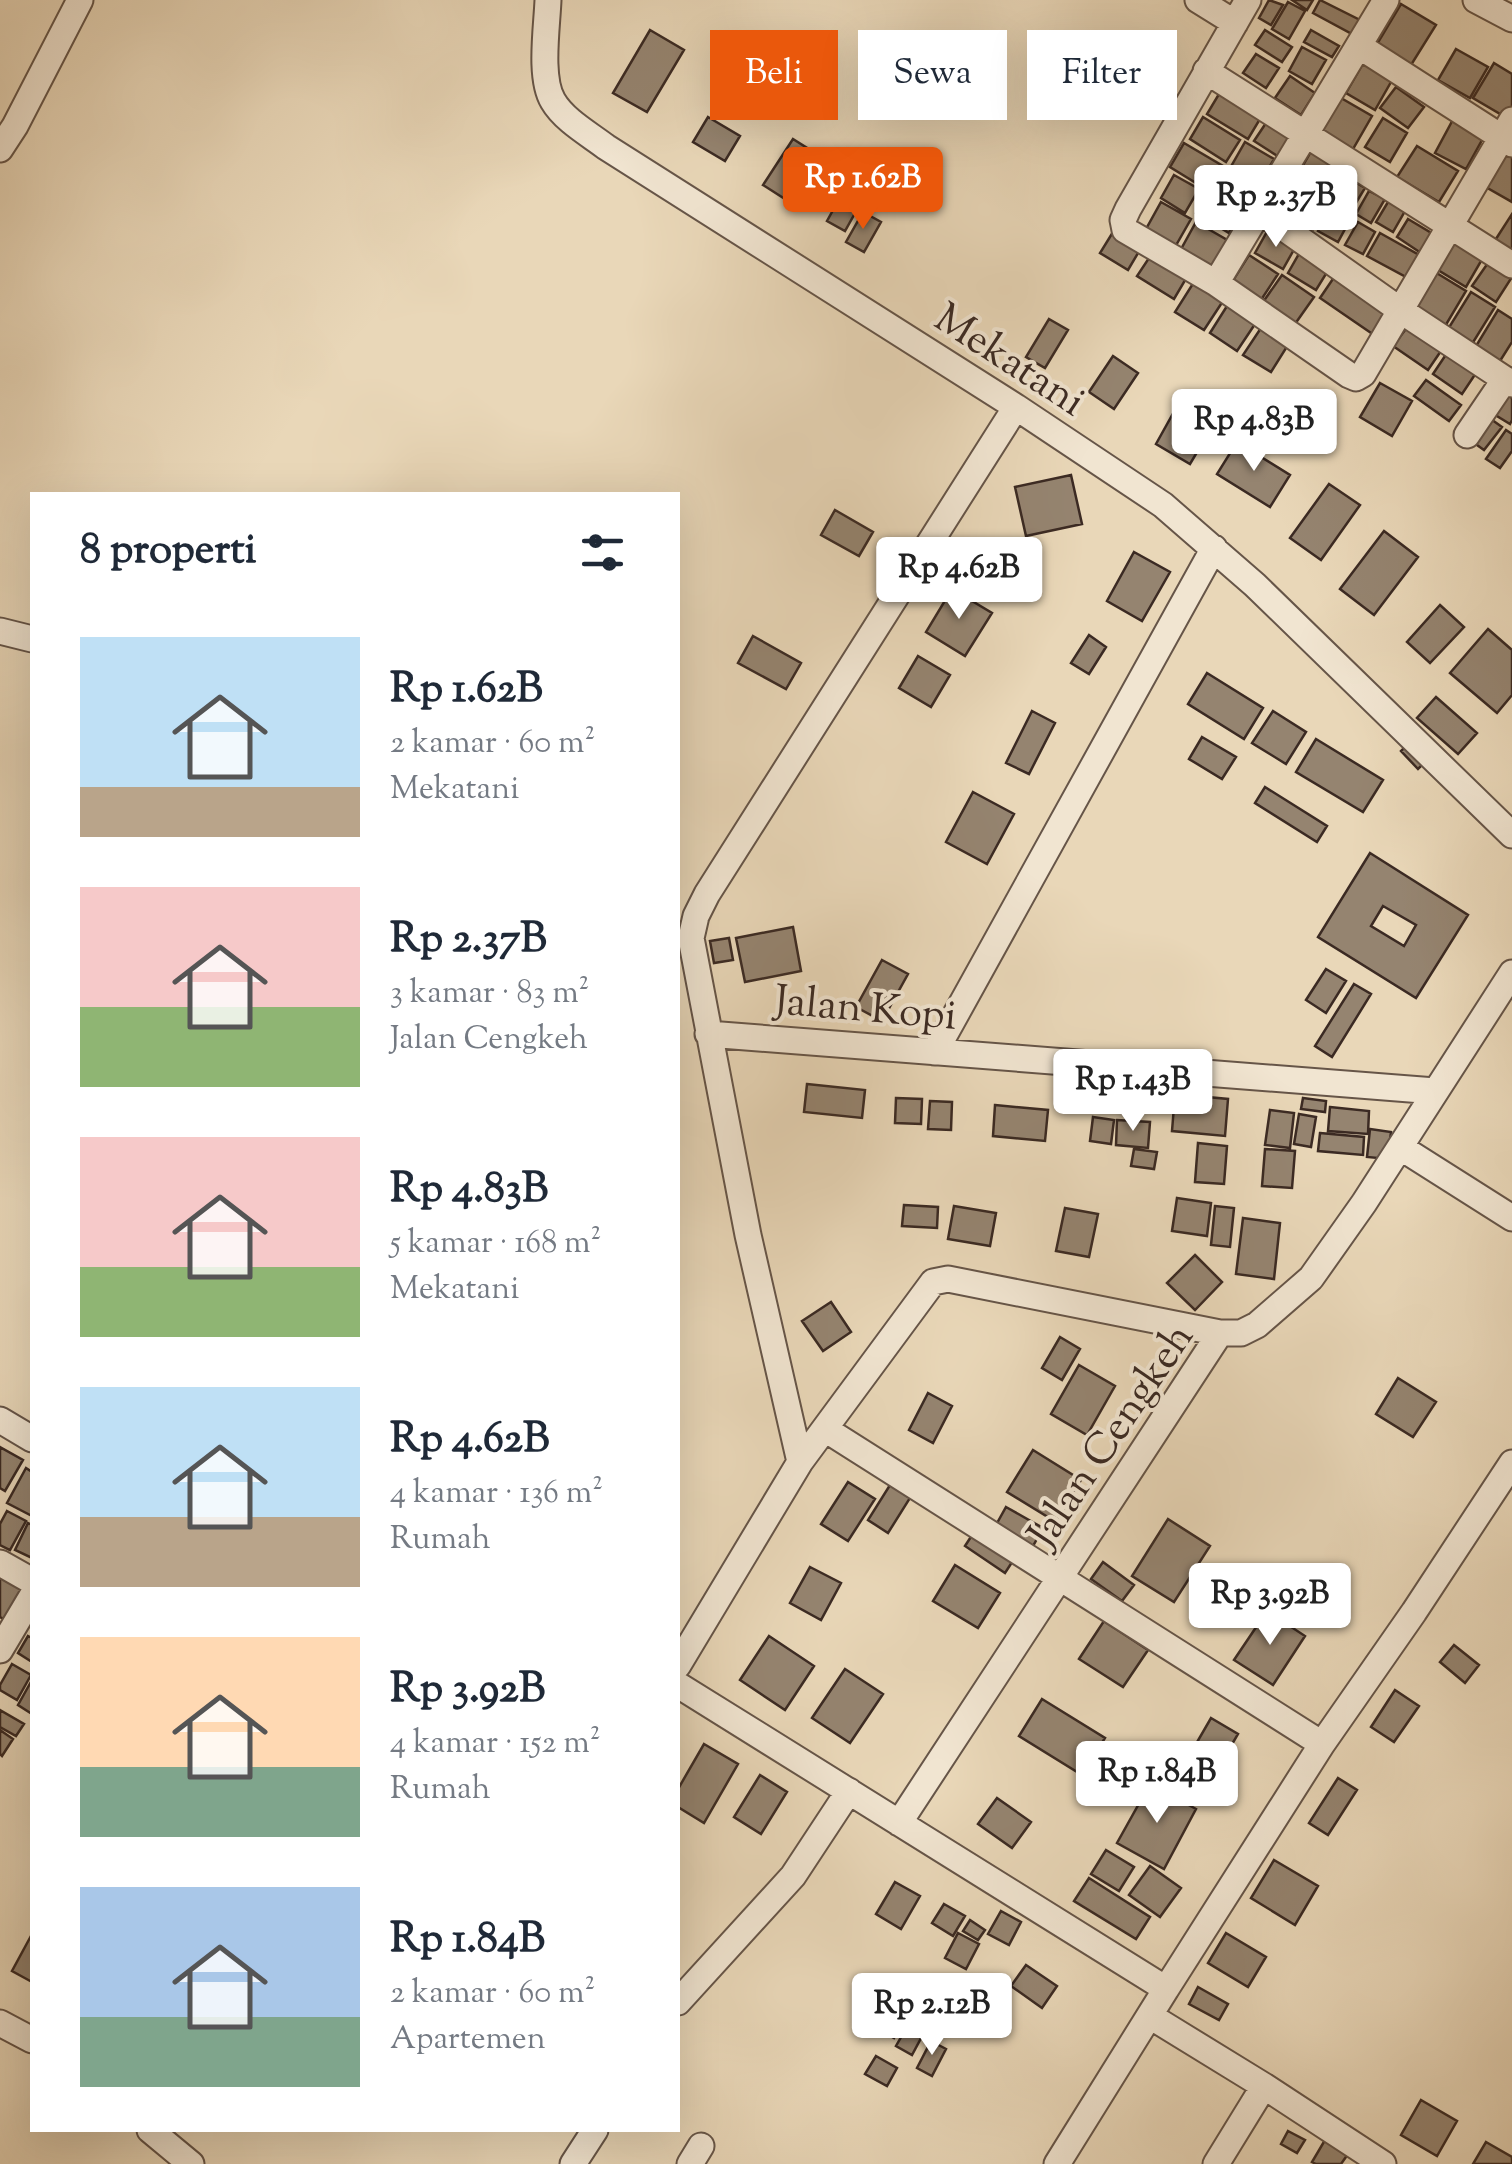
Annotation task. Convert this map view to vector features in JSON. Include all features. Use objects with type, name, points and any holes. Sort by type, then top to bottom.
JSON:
[{"type":"street","points":[[0,149],[80,0]]},
{"type":"street","name":"Mekatani","points":[[548,0],[546,84],[553,102],[565,116],[606,147],[1163,505],[1214,548],[1512,836]]},
{"type":"street","points":[[1198,0],[1235,23]]},
{"type":"street","points":[[1248,0],[1128,209],[1123,220],[1125,230],[1216,283],[1356,378],[1509,134],[1359,46]]},
{"type":"street","points":[[1216,283],[1386,0]]},
{"type":"street","points":[[1476,0],[1512,19]]},
{"type":"street","points":[[1206,70],[1512,265]]},
{"type":"street","points":[[1260,211],[1508,381],[1468,436]]},
{"type":"street","points":[[800,1462],[748,1235],[708,1034],[692,938],[696,916],[1016,407]]},
{"type":"street","points":[[935,1052],[1214,548]]},
{"type":"street","points":[[0,630],[30,638]]},
{"type":"street","name":"Jalan Cengkeh","points":[[898,1823],[1220,1333],[1257,1326],[1311,1278],[1512,973]]},
{"type":"street","name":"Jalan Kopi","points":[[708,1034],[1435,1091]]},
{"type":"street","points":[[1400,1148],[1512,1218]]},
{"type":"street","points":[[680,1662],[800,1462],[933,1282],[948,1278],[1220,1333]]},
{"type":"street","points":[[0,1420],[30,1438]]},
{"type":"street","points":[[825,1429],[1322,1744]]},
{"type":"street","points":[[1057,2164],[1322,1744],[1512,1463]]},
{"type":"street","points":[[0,1562],[30,1580]]},
{"type":"street","points":[[0,1650],[30,1599]]},
{"type":"street","points":[[680,1686],[1166,1989]]},
{"type":"street","points":[[680,2000],[792,1876],[848,1791]]},
{"type":"street","points":[[1150,2016],[1264,2086],[1366,2160]]},
{"type":"street","points":[[0,2023],[30,2039]]},
{"type":"street","points":[[1216,2164],[1264,2086]]},
{"type":"street","points":[[152,2132],[192,2164]]},
{"type":"street","points":[[572,2164],[593,2132]]},
{"type":"building","points":[[1269,0],[1283,5],[1271,25],[1259,18]]},
{"type":"building","points":[[1292,0],[1313,0],[1307,10]]},
{"type":"building","points":[[1320,0],[1360,20],[1352,34],[1313,13]]},
{"type":"building","points":[[1288,2],[1305,11],[1289,39],[1272,29]]},
{"type":"building","points":[[1401,4],[1436,25],[1411,65],[1377,44]]},
{"type":"building","points":[[650,30],[684,50],[647,112],[613,93]]},
{"type":"building","points":[[1265,30],[1292,47],[1282,62],[1255,45]]},
{"type":"building","points":[[1311,30],[1339,46],[1332,57],[1304,42]]},
{"type":"building","points":[[1302,47],[1326,60],[1312,84],[1289,71]]},
{"type":"building","points":[[1456,49],[1488,67],[1470,98],[1438,80]]},
{"type":"building","points":[[1256,54],[1279,68],[1266,88],[1243,73]]},
{"type":"building","points":[[1366,58],[1395,75],[1375,110],[1346,93]]},
{"type":"building","points":[[1494,63],[1512,74],[1512,109],[1507,118],[1473,98]]},
{"type":"building","points":[[1290,76],[1315,93],[1301,115],[1275,98]]},
{"type":"building","points":[[1396,87],[1424,107],[1408,128],[1380,108]]},
{"type":"building","points":[[1222,89],[1263,114],[1248,139],[1207,114]]},
{"type":"building","points":[[1341,98],[1372,116],[1353,149],[1322,131]]},
{"type":"building","points":[[1456,114],[1487,131],[1466,169],[1435,153]]},
{"type":"building","points":[[708,117],[740,136],[725,161],[693,142]]},
{"type":"building","points":[[1203,117],[1240,140],[1226,162],[1190,139]]},
{"type":"building","points":[[1270,117],[1294,133],[1279,157],[1254,141]]},
{"type":"building","points":[[1383,118],[1407,133],[1390,162],[1365,147]]},
{"type":"building","points":[[793,139],[815,153],[785,199],[763,185]]},
{"type":"building","points":[[1245,142],[1274,159],[1258,187],[1229,170]]},
{"type":"building","points":[[1184,143],[1223,166],[1209,191],[1170,167]]},
{"type":"building","points":[[1417,146],[1458,171],[1439,202],[1397,177]]},
{"type":"building","points":[[1313,148],[1340,164],[1324,193],[1296,177]]},
{"type":"building","points":[[1503,151],[1512,156],[1512,202],[1484,186]]},
{"type":"building","points":[[1225,172],[1255,191],[1243,211],[1212,192]]},
{"type":"building","points":[[1174,175],[1199,189],[1185,213],[1161,198]]},
{"type":"building","points":[[1345,176],[1365,188],[1351,211],[1331,199]]},
{"type":"building","points":[[1296,183],[1328,202],[1313,229],[1281,210]]},
{"type":"building","points":[[846,187],[864,197],[845,231],[827,221]]},
{"type":"building","points":[[1369,191],[1385,199],[1371,223],[1356,214]]},
{"type":"building","points":[[1207,195],[1240,215],[1229,233],[1196,213]]},
{"type":"building","points":[[1161,202],[1191,219],[1175,247],[1146,229]]},
{"type":"building","points":[[1388,202],[1405,211],[1393,232],[1376,222]]},
{"type":"building","points":[[1332,205],[1352,216],[1338,242],[1318,231]]},
{"type":"building","points":[[863,212],[881,222],[864,252],[846,242]]},
{"type":"building","points":[[1512,214],[1512,254],[1494,242]]},
{"type":"building","points":[[1408,219],[1433,234],[1421,253],[1397,237]]},
{"type":"building","points":[[1196,222],[1229,241],[1213,270],[1180,251]]},
{"type":"building","points":[[1358,222],[1375,232],[1363,254],[1345,245]]},
{"type":"building","points":[[1268,230],[1296,246],[1283,269],[1255,253]]},
{"type":"building","points":[[1113,232],[1141,248],[1128,270],[1100,253]]},
{"type":"building","points":[[1380,233],[1421,256],[1408,278],[1367,256]]},
{"type":"building","points":[[1456,240],[1484,256],[1466,287],[1438,270]]},
{"type":"building","points":[[1300,252],[1329,269],[1316,290],[1288,273]]},
{"type":"building","points":[[1151,255],[1187,277],[1174,299],[1137,276]]},
{"type":"building","points":[[1249,255],[1278,274],[1259,303],[1230,285]]},
{"type":"building","points":[[1490,260],[1512,277],[1496,302],[1472,286]]},
{"type":"building","points":[[1339,270],[1393,307],[1374,335],[1320,298]]},
{"type":"building","points":[[1435,272],[1466,291],[1444,328],[1412,309]]},
{"type":"building","points":[[1282,275],[1314,297],[1295,324],[1263,302]]},
{"type":"building","points":[[1194,282],[1223,301],[1204,330],[1175,312]]},
{"type":"building","points":[[1471,292],[1495,307],[1472,344],[1448,329]]},
{"type":"building","points":[[1227,306],[1255,324],[1237,351],[1210,333]]},
{"type":"building","points":[[1498,310],[1512,319],[1512,342],[1500,361],[1476,346]]},
{"type":"building","points":[[1049,319],[1068,330],[1045,368],[1026,357]]},
{"type":"building","points":[[1411,322],[1445,345],[1428,370],[1393,346]]},
{"type":"building","points":[[1261,328],[1288,345],[1271,372],[1243,355]]},
{"type":"building","points":[[1449,350],[1478,370],[1462,394],[1433,374]]},
{"type":"building","points":[[1113,356],[1138,373],[1114,409],[1089,392]]},
{"type":"building","points":[[1426,380],[1461,405],[1449,421],[1414,396]]},
{"type":"building","points":[[1380,383],[1412,401],[1392,436],[1360,417]]},
{"type":"building","points":[[1185,392],[1221,412],[1190,464],[1156,444]]},
{"type":"building","points":[[1504,393],[1512,398],[1510,424],[1492,413]]},
{"type":"building","points":[[1488,417],[1502,427],[1484,450],[1470,440]]},
{"type":"building","points":[[1506,430],[1512,434],[1512,451],[1500,468],[1486,459]]},
{"type":"building","points":[[1237,442],[1290,475],[1270,507],[1217,474]]},
{"type":"building","points":[[1071,475],[1082,524],[1026,536],[1015,487]]},
{"type":"building","points":[[1329,484],[1360,505],[1321,560],[1290,538]]},
{"type":"building","points":[[835,510],[873,532],[859,556],[821,535]]},
{"type":"building","points":[[1384,531],[1418,557],[1374,615],[1340,589]]},
{"type":"building","points":[[1134,552],[1170,572],[1142,621],[1107,601]]},
{"type":"building","points":[[952,589],[992,613],[965,656],[926,632]]},
{"type":"building","points":[[1440,605],[1464,627],[1430,663],[1407,642]]},
{"type":"building","points":[[1488,629],[1512,650],[1512,695],[1497,713],[1450,673]]},
{"type":"building","points":[[1089,635],[1106,647],[1089,674],[1071,663]]},
{"type":"building","points":[[753,636],[801,663],[786,689],[738,663]]},
{"type":"building","points":[[918,656],[950,675],[931,707],[899,688]]},
{"type":"building","points":[[1207,673],[1263,708],[1244,739],[1188,704]]},
{"type":"building","points":[[1436,697],[1477,733],[1458,754],[1417,718]]},
{"type":"building","points":[[1032,711],[1055,723],[1029,774],[1006,763]]},
{"type":"building","points":[[1273,711],[1306,732],[1286,764],[1252,743]]},
{"type":"building","points":[[1202,737],[1236,757],[1222,779],[1189,759]]},
{"type":"building","points":[[1316,739],[1383,780],[1363,812],[1296,772]]},
{"type":"building","points":[[1408,744],[1425,762],[1418,769],[1401,751]]},
{"type":"building","points":[[1265,787],[1327,826],[1317,842],[1255,803]]},
{"type":"building","points":[[973,792],[1014,814],[987,864],[946,842]]},
{"type":"building","points":[[1370,853],[1468,915],[1416,998],[1318,937]],"holes":[[[1383,906],[1416,925],[1404,946],[1371,926]]]},
{"type":"building","points":[[793,927],[801,971],[745,982],[736,938]]},
{"type":"building","points":[[729,938],[733,960],[714,963],[710,941]]},
{"type":"building","points":[[882,960],[908,974],[882,1021],[856,1007]]},
{"type":"building","points":[[1326,969],[1346,981],[1326,1013],[1306,1000]]},
{"type":"building","points":[[1354,984],[1371,994],[1332,1057],[1315,1046]]},
{"type":"building","points":[[807,1084],[865,1090],[862,1118],[804,1112]]},
{"type":"building","points":[[1175,1094],[1228,1099],[1225,1136],[1172,1131]]},
{"type":"building","points":[[896,1098],[922,1099],[921,1124],[895,1123]]},
{"type":"building","points":[[1303,1098],[1326,1101],[1325,1112],[1301,1109]]},
{"type":"building","points":[[930,1101],[952,1102],[951,1130],[928,1129]]},
{"type":"building","points":[[995,1105],[1048,1110],[1045,1141],[993,1136]]},
{"type":"building","points":[[1330,1107],[1369,1111],[1368,1134],[1328,1131]]},
{"type":"building","points":[[1270,1110],[1294,1113],[1290,1148],[1265,1145]]},
{"type":"building","points":[[1299,1114],[1316,1117],[1311,1147],[1294,1144]]},
{"type":"building","points":[[1093,1117],[1114,1120],[1111,1144],[1090,1141]]},
{"type":"building","points":[[1117,1120],[1150,1122],[1148,1148],[1116,1145]]},
{"type":"building","points":[[1370,1129],[1391,1132],[1388,1159],[1367,1157]]},
{"type":"building","points":[[1320,1133],[1364,1137],[1363,1155],[1318,1151]]},
{"type":"building","points":[[1198,1143],[1227,1146],[1224,1184],[1195,1182]]},
{"type":"building","points":[[1134,1149],[1157,1152],[1154,1169],[1131,1166]]},
{"type":"building","points":[[1265,1149],[1295,1151],[1292,1188],[1262,1186]]},
{"type":"building","points":[[1177,1198],[1211,1203],[1207,1236],[1172,1231]]},
{"type":"building","points":[[904,1205],[938,1207],[937,1228],[902,1226]]},
{"type":"building","points":[[954,1206],[996,1213],[990,1246],[948,1239]]},
{"type":"building","points":[[1215,1206],[1234,1208],[1230,1247],[1211,1245]]},
{"type":"building","points":[[1065,1208],[1098,1214],[1089,1257],[1056,1251]]},
{"type":"building","points":[[1243,1218],[1280,1223],[1274,1279],[1236,1274]]},
{"type":"building","points":[[1195,1255],[1222,1282],[1195,1310],[1167,1283]]},
{"type":"building","points":[[831,1302],[851,1332],[823,1351],[802,1321]]},
{"type":"building","points":[[1060,1337],[1080,1349],[1062,1380],[1042,1368]]},
{"type":"building","points":[[1079,1365],[1115,1386],[1087,1435],[1051,1414]]},
{"type":"building","points":[[1398,1378],[1436,1402],[1413,1437],[1376,1414]]},
{"type":"building","points":[[928,1393],[952,1406],[933,1443],[909,1430]]},
{"type":"building","points":[[0,1447],[23,1460],[5,1491],[0,1488]]},
{"type":"building","points":[[1033,1450],[1081,1480],[1056,1522],[1007,1492]]},
{"type":"building","points":[[26,1468],[30,1471],[30,1515],[7,1503]]},
{"type":"building","points":[[848,1482],[875,1499],[848,1541],[821,1524]]},
{"type":"building","points":[[890,1485],[910,1498],[888,1533],[868,1520]]},
{"type":"building","points":[[1006,1507],[1043,1528],[1033,1546],[996,1525]]},
{"type":"building","points":[[7,1511],[26,1521],[10,1550],[0,1545],[0,1524]]},
{"type":"building","points":[[1168,1519],[1210,1546],[1174,1602],[1132,1576]]},
{"type":"building","points":[[28,1523],[30,1524],[30,1557],[15,1550]]},
{"type":"building","points":[[976,1529],[1016,1556],[1005,1573],[965,1546]]},
{"type":"building","points":[[1103,1562],[1134,1585],[1122,1601],[1091,1579]]},
{"type":"building","points":[[955,1565],[1000,1593],[978,1628],[933,1601]]},
{"type":"building","points":[[810,1567],[841,1583],[821,1620],[790,1603]]},
{"type":"building","points":[[0,1573],[27,1587],[8,1621],[0,1617]]},
{"type":"building","points":[[1267,1611],[1305,1636],[1273,1685],[1234,1660]]},
{"type":"building","points":[[1104,1621],[1148,1650],[1123,1687],[1079,1659]]},
{"type":"building","points":[[28,1636],[30,1637],[30,1661],[18,1653]]},
{"type":"building","points":[[769,1636],[814,1666],[785,1710],[740,1680]]},
{"type":"building","points":[[1454,1645],[1479,1665],[1465,1683],[1440,1662]]},
{"type":"building","points":[[12,1664],[30,1674],[17,1700],[0,1690]]},
{"type":"building","points":[[845,1669],[883,1694],[850,1743],[812,1718]]},
{"type":"building","points":[[30,1684],[30,1713],[18,1705]]},
{"type":"building","points":[[1395,1690],[1419,1706],[1394,1742],[1371,1727]]},
{"type":"building","points":[[1042,1699],[1105,1738],[1082,1775],[1019,1736]]},
{"type":"building","points":[[0,1710],[24,1724],[16,1736],[0,1727]]},
{"type":"building","points":[[1211,1718],[1238,1734],[1216,1772],[1189,1756]]},
{"type":"building","points":[[0,1730],[13,1739],[2,1756],[0,1754]]},
{"type":"building","points":[[704,1744],[738,1764],[704,1823],[680,1808],[680,1786]]},
{"type":"building","points":[[760,1775],[787,1792],[761,1834],[734,1817]]},
{"type":"building","points":[[1338,1778],[1357,1790],[1328,1835],[1309,1823]]},
{"type":"building","points":[[1150,1784],[1196,1809],[1164,1869],[1117,1843]]},
{"type":"building","points":[[997,1798],[1031,1822],[1012,1848],[978,1824]]},
{"type":"building","points":[[1106,1850],[1134,1867],[1119,1891],[1091,1874]]},
{"type":"building","points":[[1274,1860],[1318,1886],[1295,1925],[1251,1898]]},
{"type":"building","points":[[1150,1866],[1181,1888],[1160,1917],[1129,1895]]},
{"type":"building","points":[[1089,1878],[1150,1917],[1136,1939],[1074,1901]]},
{"type":"building","points":[[895,1882],[920,1896],[901,1929],[876,1914]]},
{"type":"building","points":[[944,1904],[965,1916],[953,1936],[932,1923]]},
{"type":"building","points":[[1001,1911],[1021,1922],[1009,1945],[988,1934]]},
{"type":"building","points":[[970,1920],[985,1930],[978,1940],[963,1931]]},
{"type":"building","points":[[958,1933],[979,1944],[966,1969],[945,1958]]},
{"type":"building","points":[[1226,1933],[1266,1957],[1248,1987],[1208,1963]]},
{"type":"building","points":[[30,1938],[30,1981],[12,1971]]},
{"type":"building","points":[[1026,1965],[1057,1986],[1042,2008],[1011,1986]]},
{"type":"building","points":[[1198,1987],[1228,2004],[1219,2020],[1189,2004]]},
{"type":"building","points":[[884,1996],[910,2011],[894,2038],[868,2023]]},
{"type":"building","points":[[912,2018],[927,2027],[912,2055],[896,2046]]},
{"type":"building","points":[[931,2041],[946,2049],[932,2076],[917,2068]]},
{"type":"building","points":[[876,2056],[897,2068],[887,2086],[865,2074]]},
{"type":"building","points":[[1421,2100],[1457,2121],[1437,2156],[1401,2135]]},
{"type":"building","points":[[1288,2131],[1305,2140],[1297,2153],[1281,2144]]},
{"type":"building","points":[[1325,2140],[1348,2154],[1341,2164],[1312,2162]]},
{"type":"building","points":[[1486,2142],[1512,2157],[1512,2164],[1473,2164]]}]
